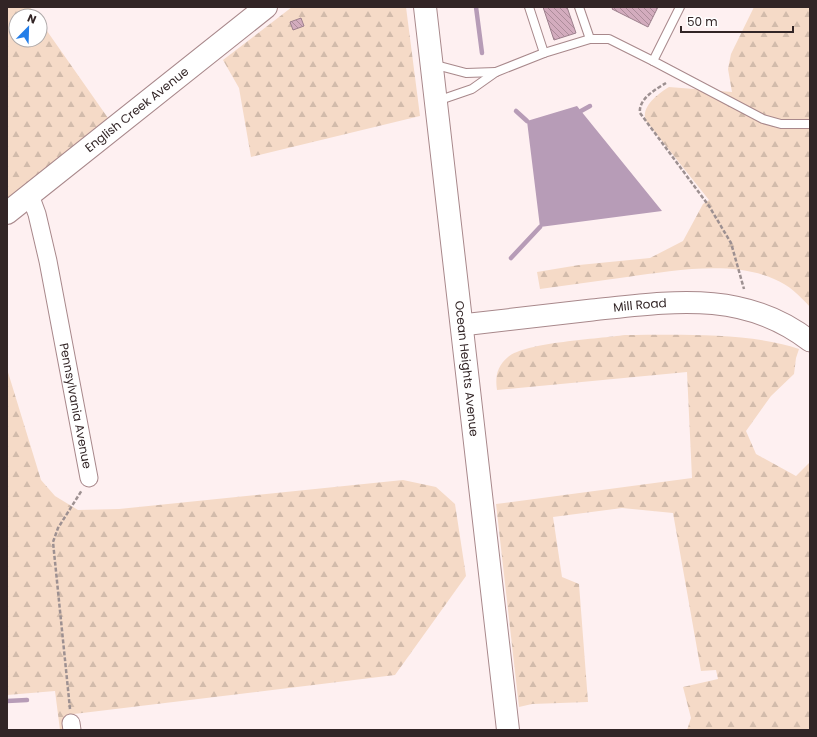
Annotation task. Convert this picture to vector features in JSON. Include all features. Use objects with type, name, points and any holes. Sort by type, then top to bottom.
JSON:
[{"type":"main road","name":"English Creek Avenue","points":[[7,213],[266,7]]},
{"type":"main road","name":"Ocean Heights Avenue","points":[[425,7],[462,325],[472,429],[508,730]]},
{"type":"street","name":"Pennsylvania Avenue","points":[[30,195],[37,214],[48,261],[89,478]]},
{"type":"street","name":"Mill Road","points":[[462,325],[666,302],[704,302],[735,306],[764,316],[797,331],[810,340]]},
{"type":"lane","points":[[529,7],[544,53]]},
{"type":"lane","points":[[579,7],[590,39]]},
{"type":"lane","points":[[653,61],[680,7]]},
{"type":"lane","points":[[436,101],[472,89],[496,72],[544,53],[590,39],[609,39],[763,119],[781,124],[810,124]]},
{"type":"lane","points":[[432,63],[466,73],[496,72]]},
{"type":"path","points":[[666,83],[648,96],[640,108],[640,114],[709,206],[731,243],[744,289]]},
{"type":"path","name":"Pennsylvania Avenue","points":[[72,727],[53,542],[58,528],[89,478]]},
{"type":"green space","points":[[7,7],[30,7],[31,8],[8,8],[8,48],[48,48],[48,32],[108,118],[7,200]]},
{"type":"green space","points":[[292,7],[406,7],[420,116],[251,157],[239,88],[223,60]]},
{"type":"green space","points":[[754,7],[810,7],[810,307],[794,291],[774,279],[757,273],[721,268],[663,272],[540,289],[537,272],[579,265],[650,258],[683,241],[703,204],[709,200],[646,121],[646,111],[652,101],[669,87],[732,92],[728,69],[731,54]]},
{"type":"green space","points":[[625,335],[736,337],[780,344],[799,349],[794,374],[771,396],[746,431],[756,454],[796,476],[810,462],[810,730],[687,730],[691,718],[683,687],[718,679],[716,670],[701,671],[673,513],[622,508],[553,517],[562,577],[579,584],[588,702],[532,704],[519,707],[496,504],[692,478],[687,372],[497,390],[496,381],[499,368],[508,357],[517,352],[530,348],[564,342]]},
{"type":"green space","points":[[7,369],[41,480],[55,496],[78,510],[119,509],[403,480],[436,487],[455,504],[466,576],[395,675],[74,714],[75,730],[60,730],[55,691],[7,695]]},
{"type":"shaded area","points":[[577,106],[662,211],[540,227],[527,121]]},
{"type":"building","points":[[543,7],[567,7],[576,33],[554,40]]},
{"type":"building","points":[[613,7],[658,7],[648,27],[612,9]]},
{"type":"building","points":[[301,18],[304,26],[293,30],[290,22]]},
{"type":"waterway","points":[[476,7],[482,53]]},
{"type":"waterway","points":[[581,111],[590,106]]},
{"type":"waterway","points":[[516,111],[527,121]]},
{"type":"waterway","points":[[511,258],[540,227]]},
{"type":"waterway","points":[[7,701],[27,700]]}]
